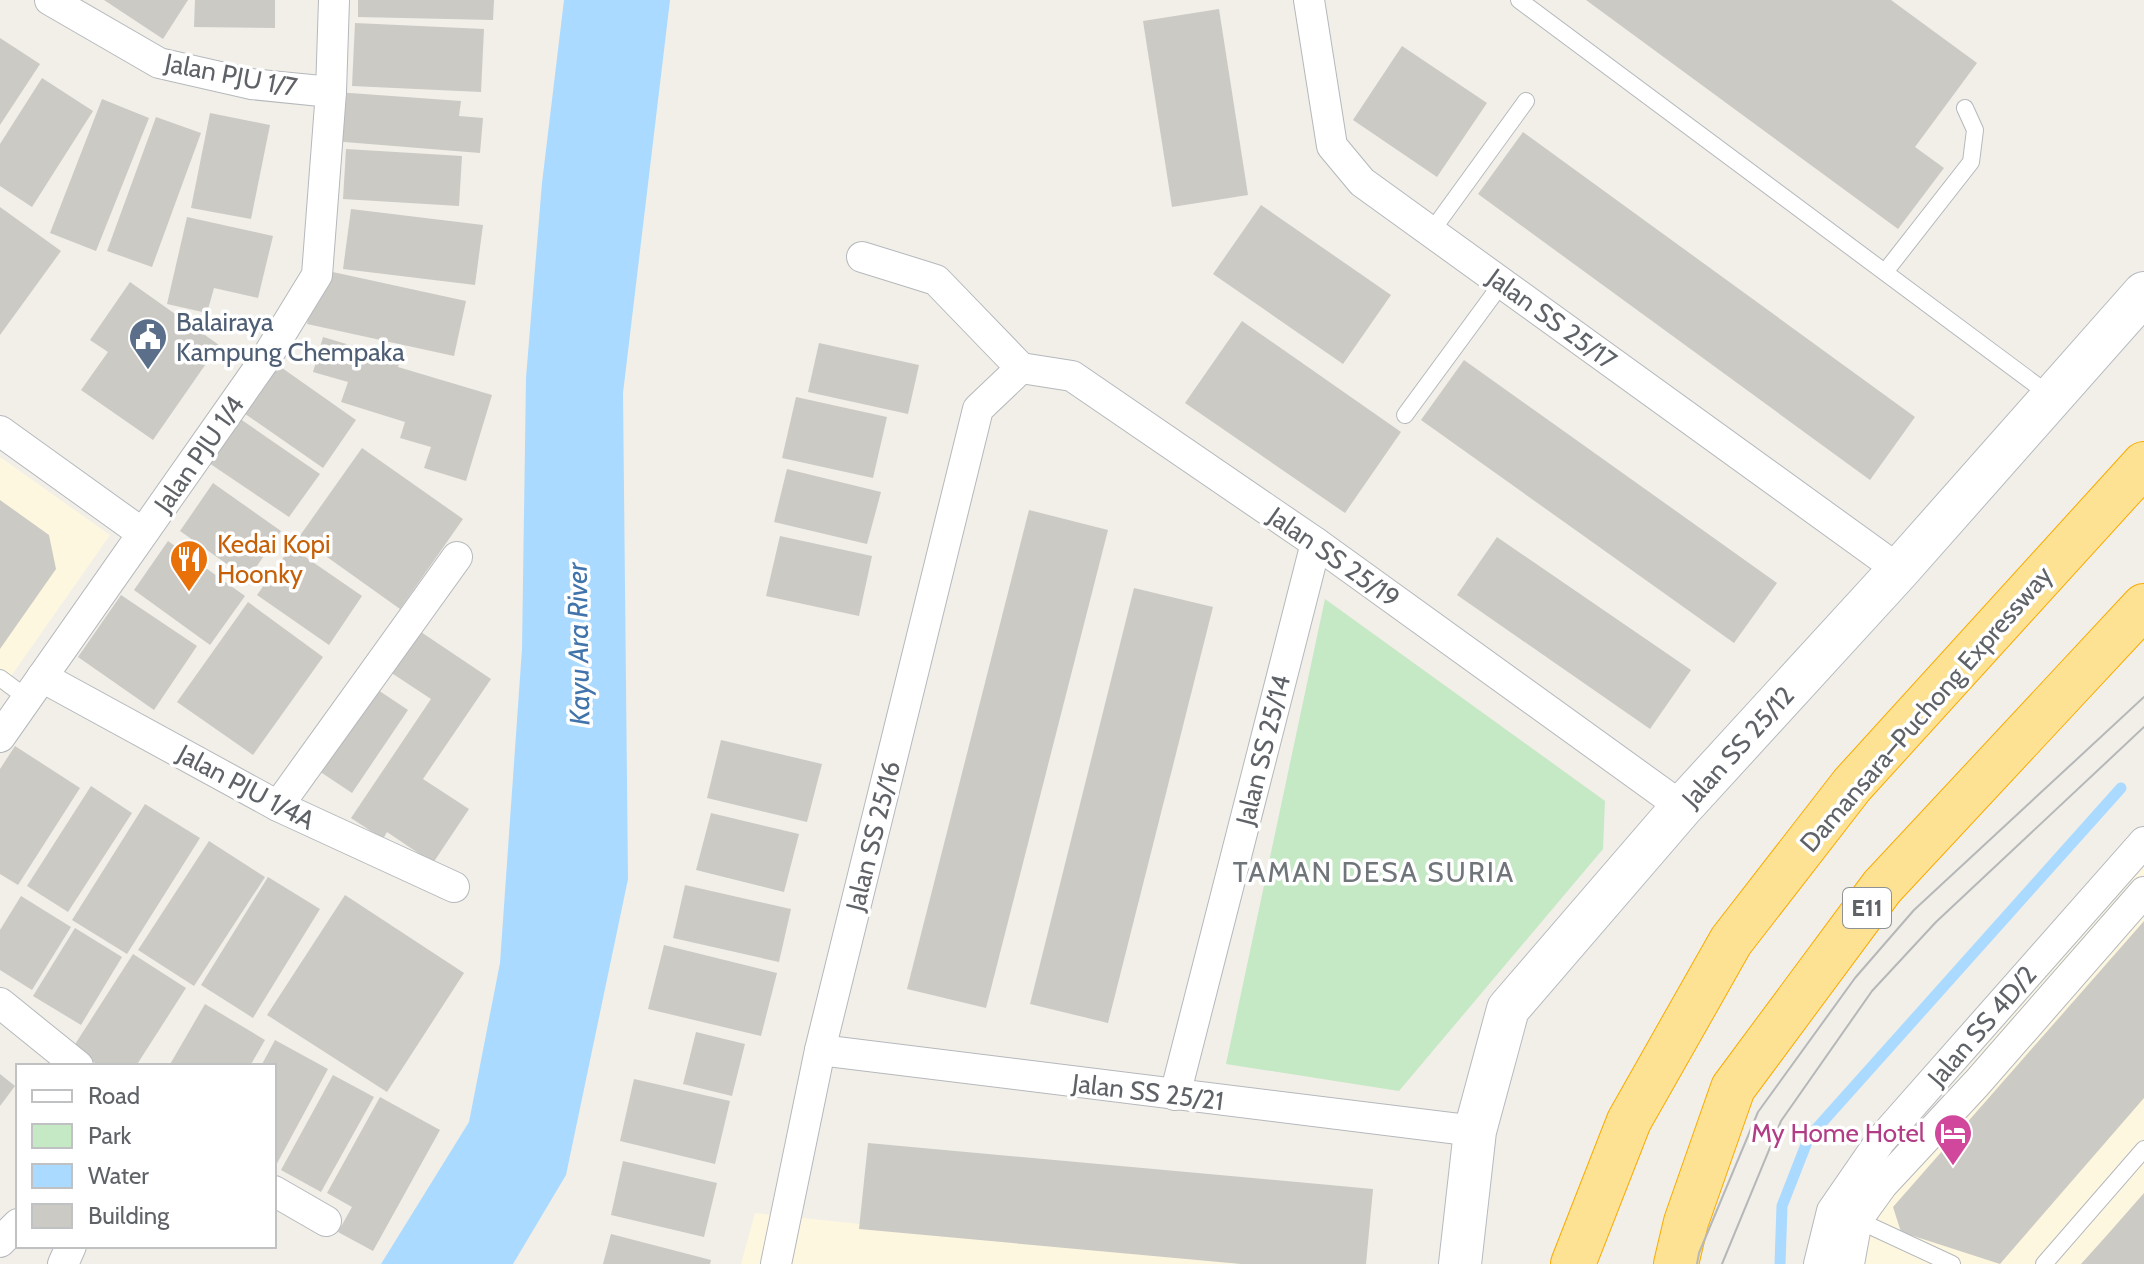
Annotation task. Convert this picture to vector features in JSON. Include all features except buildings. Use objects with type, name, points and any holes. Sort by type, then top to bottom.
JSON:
[{"type":"highway","name":"Damansara–Puchong Expressway","points":[[1573,1264],[1629,1121],[1731,941],[1852,785],[2144,464]]},
{"type":"highway","name":"E11","points":[[1676,1264],[1686,1222],[1733,1088],[1882,887],[2144,606]]},
{"type":"street","name":"Jalan PJU 1/7","points":[[50,0],[159,63],[251,84],[331,92]]},
{"type":"street","name":"Jalan PJU 1/4","points":[[0,737],[268,355],[317,275],[331,92],[334,0]]},
{"type":"street","name":"Jalan SS 25/17","points":[[1309,0],[1332,146],[1362,182],[1899,570]]},
{"type":"street","points":[[862,257],[936,280],[1021,368]]},
{"type":"street","name":"Jalan SS 25/12","points":[[1460,1264],[1475,1131],[1508,1009],[1682,807],[1899,570],[2144,293]]},
{"type":"street","name":"Jalan SS 25/16","points":[[776,1264],[820,1050],[978,409],[1021,368]]},
{"type":"street","name":"Jalan SS 25/19","points":[[1021,368],[1072,376],[1316,543],[1682,807]]},
{"type":"street","points":[[0,431],[142,533]]},
{"type":"street","name":"Jalan SS 25/14","points":[[1175,1095],[1316,543]]},
{"type":"street","points":[[278,806],[457,557]]},
{"type":"street","name":"Jalan PJU 1/4A","points":[[34,687],[278,806],[454,887]]},
{"type":"street","name":"Jalan SS 4D/2","points":[[1819,1264],[1881,1140],[2144,842]]},
{"type":"street","points":[[1849,1264],[1845,1216],[1883,1184],[1977,1083],[2144,892]]},
{"type":"street","points":[[0,1003],[76,1064]]},
{"type":"street","name":"Jalan SS 25/21","points":[[820,1050],[1475,1131]]},
{"type":"street","points":[[276,1192],[326,1221]]},
{"type":"street","points":[[0,1242],[16,1226]]},
{"type":"lane","points":[[1519,0],[2052,397]]},
{"type":"lane","points":[[1431,232],[1526,101]]},
{"type":"lane","points":[[1885,272],[1971,162],[1975,130],[1965,108]]},
{"type":"lane","points":[[1405,415],[1502,283]]},
{"type":"lane","points":[[0,678],[34,687]]},
{"type":"lane","points":[[2044,1264],[2144,1149]]},
{"type":"lane","points":[[1845,1216],[1952,1264]]},
{"type":"shaded area","points":[[0,457],[110,535],[0,692]]},
{"type":"shaded area","points":[[2144,866],[2144,1264],[1836,1264],[1850,1202]]},
{"type":"shaded area","points":[[755,1213],[1243,1264],[741,1264]]},
{"type":"green space","points":[[1325,599],[1605,801],[1603,849],[1399,1091],[1226,1064]]},
{"type":"water","name":"Kayu Ara River","points":[[564,0],[670,0],[623,393],[628,879],[566,1175],[513,1264],[381,1264],[469,1122],[500,963],[522,649],[526,378],[542,183]]},
{"type":"waterway","points":[[1780,1264],[1782,1206],[1809,1137],[2121,788]]},
{"type":"tram line","points":[[1697,1264],[1758,1112],[1855,978],[1914,910],[2144,697]]},
{"type":"tram line","points":[[1722,1264],[1781,1121],[1872,991],[1936,922],[2144,727]]},
{"type":"place","name":"Balairaya Kampung Chempaka","points":[[148,371]]},
{"type":"place","name":"Kedai Kopi Hoonky","points":[[189,593]]},
{"type":"place","name":"My Home Hotel","points":[[1953,1167]]},
{"type":"district","name":"TAMAN DESA SURIA","points":[[1374,872]]}]
